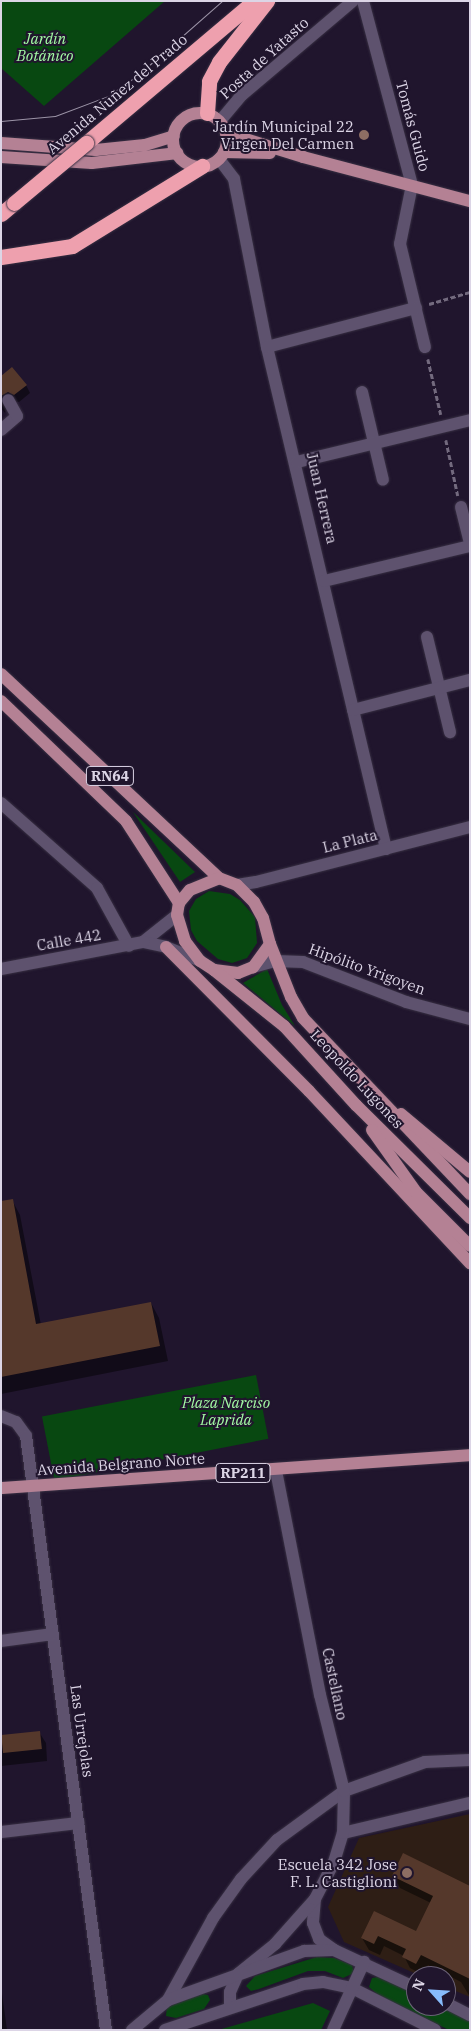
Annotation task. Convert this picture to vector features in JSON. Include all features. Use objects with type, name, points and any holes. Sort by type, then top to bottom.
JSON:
[{"type":"highway","name":"Avenida Nuñez del Prado","points":[[1,214],[254,1]]},
{"type":"highway","points":[[213,117],[209,81],[219,62],[266,1]]},
{"type":"highway","points":[[1,257],[72,246],[202,166]]},
{"type":"main road","points":[[302,157],[245,150],[222,156],[202,166],[187,163],[177,153],[174,136],[176,128],[189,115],[213,117],[226,133],[302,157],[470,201]]},
{"type":"main road","points":[[222,156],[226,133]]},
{"type":"main road","points":[[1,143],[96,150],[146,145],[174,136]]},
{"type":"main road","points":[[1,157],[92,163],[177,153]]},
{"type":"main road","name":"RN64","points":[[1,674],[219,878],[237,885],[254,902],[263,918],[270,944]]},
{"type":"main road","name":"RN64","points":[[1,701],[126,821],[178,909],[185,941],[200,961],[214,970],[238,973],[253,967]]},
{"type":"main road","points":[[178,909],[190,890],[219,878]]},
{"type":"main road","points":[[253,967],[270,944]]},
{"type":"main road","name":"Leopoldo Lugones","points":[[270,944],[290,997],[303,1018],[362,1083],[470,1194]]},
{"type":"main road","points":[[166,947],[309,1091],[468,1256]]},
{"type":"main road","name":"Leopoldo Lugones","points":[[214,970],[284,1026],[356,1105],[470,1218]]},
{"type":"main road","points":[[362,1083],[470,1172]]},
{"type":"main road","points":[[356,1105],[416,1192],[468,1256]]},
{"type":"main road","name":"Avenida Belgrano Norte","points":[[1,1488],[276,1471],[453,1457],[470,1454]]},
{"type":"street","name":"Posta de Yatasto","points":[[213,117],[242,95],[353,1]]},
{"type":"street","name":"Tomás Guido","points":[[363,1],[412,185],[411,199],[399,235],[425,347]]},
{"type":"street","name":"Juan Herrera","points":[[222,156],[234,179],[267,347],[297,462],[386,849]]},
{"type":"street","points":[[267,347],[416,308]]},
{"type":"street","points":[[362,392],[383,480]]},
{"type":"street","points":[[1,430],[17,416],[8,400]]},
{"type":"street","points":[[297,462],[470,420]]},
{"type":"street","points":[[460,507],[470,542]]},
{"type":"street","points":[[324,581],[470,546]]},
{"type":"street","points":[[427,637],[450,732]]},
{"type":"street","points":[[353,710],[470,680]]},
{"type":"street","points":[[1,803],[96,888],[129,946]]},
{"type":"street","name":"La Plata","points":[[237,885],[470,827]]},
{"type":"street","name":"Calle 442","points":[[1,969],[143,942],[178,909]]},
{"type":"street","name":"Calle 442","points":[[143,942],[166,947],[200,961]]},
{"type":"street","name":"Hipólito Yrigoyen","points":[[253,967],[276,961],[303,962],[406,1002],[470,1019]]},
{"type":"street","name":"Las Urrejolas","points":[[1,1416],[16,1422],[26,1436],[106,2030]]},
{"type":"street","name":"Castellano","points":[[238,1974],[275,1944],[315,1898],[334,1862],[343,1833],[344,1791],[320,1694],[276,1471]]},
{"type":"street","points":[[1,1641],[53,1634]]},
{"type":"street","points":[[168,2000],[213,1918],[241,1879],[277,1840],[344,1791],[425,1762],[470,1760]]},
{"type":"street","points":[[343,1833],[470,1803]]},
{"type":"street","points":[[1,1832],[78,1823]]},
{"type":"street","name":"Castellano","points":[[315,1898],[313,1923],[318,1939],[334,1950]]},
{"type":"street","points":[[132,2030],[168,2000],[304,1951],[334,1950],[364,1962],[406,1983]]},
{"type":"street","points":[[333,2030],[364,1962]]},
{"type":"street","points":[[230,2007],[230,1992],[238,1974]]},
{"type":"street","points":[[165,2030],[303,1984],[323,1982],[352,1988],[435,2030]]},
{"type":"street","points":[[456,2008],[470,2015]]},
{"type":"path","points":[[416,308],[470,292]]},
{"type":"shaded area","name":"Escuela 342 Jose F. L. Castiglioni","points":[[470,1814],[470,1997],[456,1991],[456,1966],[406,1966],[406,1969],[344,1942],[328,1907],[359,1838]]},
{"type":"green space","name":"Jardín Botánico","points":[[1,1],[165,1],[44,106],[1,68]]},
{"type":"green space","points":[[133,812],[195,872],[180,882]]},
{"type":"green space","points":[[209,891],[230,894],[240,900],[255,917],[257,943],[247,958],[232,963],[218,959],[197,941],[191,930],[189,911],[196,899]]},
{"type":"green space","points":[[267,969],[282,1005],[295,1026],[243,983]]},
{"type":"green space","name":"Plaza Narciso Laprida","points":[[256,1375],[268,1439],[54,1480],[42,1417]]},
{"type":"green space","points":[[317,1957],[334,1958],[352,1965],[354,1973],[343,1978],[325,1971],[308,1971],[251,1991],[246,1986],[255,1976]]},
{"type":"green space","points":[[378,1977],[406,1989],[406,2009],[378,1995],[369,1987],[372,1978]]},
{"type":"green space","points":[[202,1994],[208,1995],[210,2000],[204,2009],[176,2018],[166,2016],[167,2005]]},
{"type":"green space","points":[[313,2003],[330,2011],[321,2030],[218,2030]]},
{"type":"green space","points":[[456,2013],[470,2020],[470,2030],[449,2030],[421,2016],[456,2016]]},
{"type":"building","points":[[12,367],[27,385],[14,395],[8,392],[1,396],[1,376]]},
{"type":"building","points":[[13,1199],[36,1324],[151,1302],[160,1346],[1,1377],[1,1201]]},
{"type":"building","points":[[40,1731],[42,1749],[3,1753],[1,1735]]},
{"type":"building","points":[[403,1853],[470,1886],[470,1979],[456,1972],[456,1966],[443,1966],[421,1955],[416,1964],[402,1957],[406,1949],[378,1936],[374,1944],[361,1938],[374,1911],[416,1931],[433,1896],[392,1876]]},
{"type":"tram line","points":[[1,121],[55,116],[108,96],[139,74],[222,1]]},
{"type":"place","name":"Jardín Municipal 22 Virgen Del Carmen","points":[[364,135]]},
{"type":"place","name":"Escuela 342 Jose F. L. Castiglioni","points":[[407,1873]]}]
